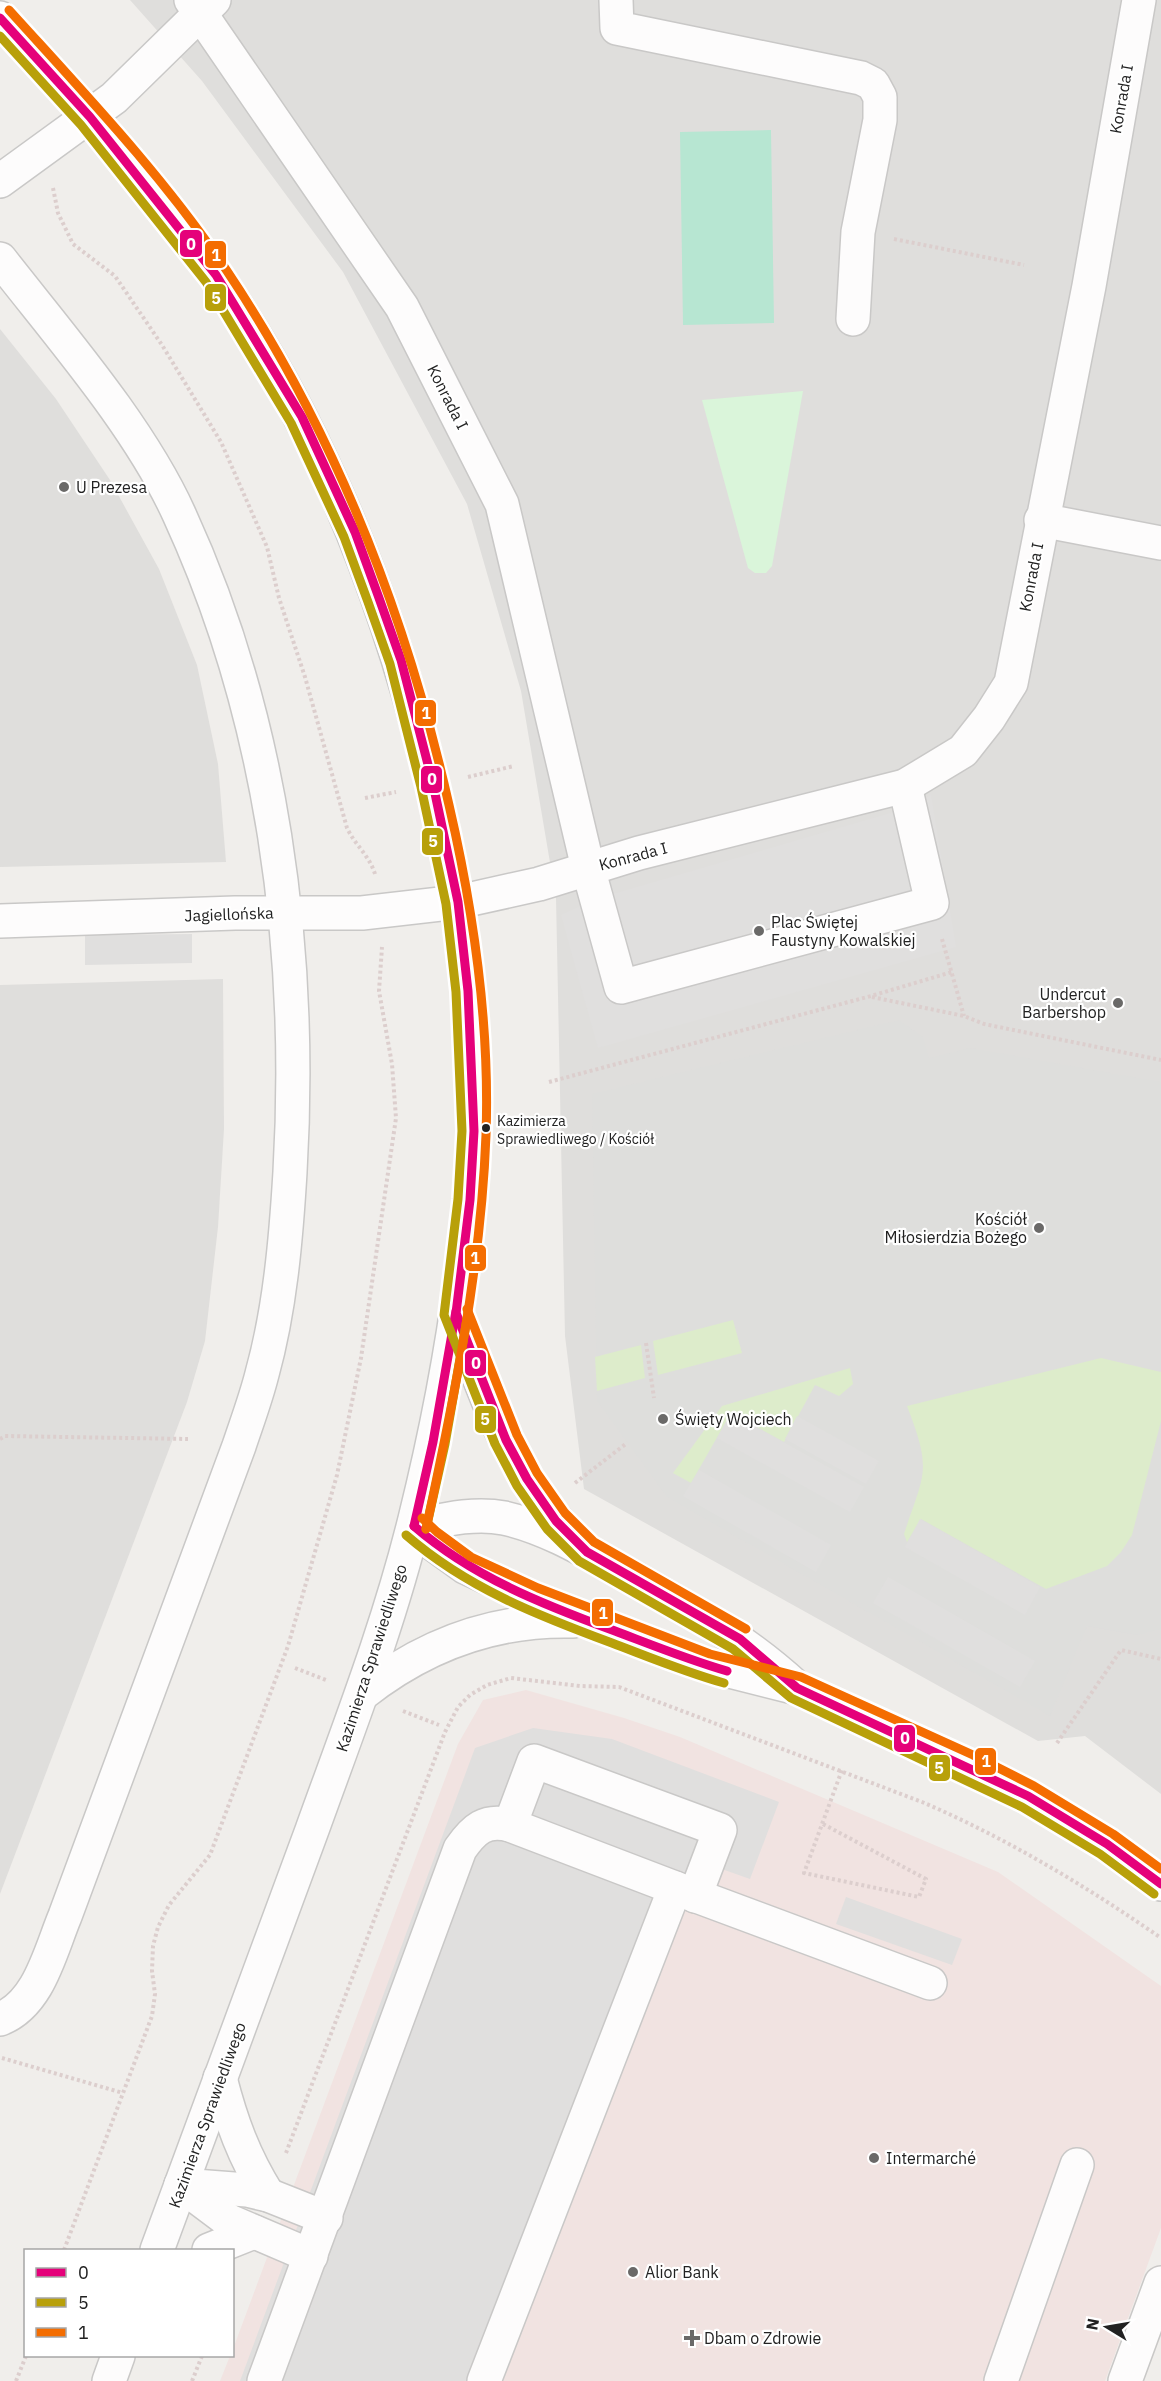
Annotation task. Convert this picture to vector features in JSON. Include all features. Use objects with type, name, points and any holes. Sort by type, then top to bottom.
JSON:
[{"type":"street","points":[[616,0],[617,28],[861,78],[873,84],[880,97],[880,120],[858,232],[853,320]]},
{"type":"street","name":"Konrada I","points":[[458,902],[538,884],[588,868],[905,786],[963,751],[989,717],[1011,683],[1041,520],[1089,285],[1138,0]]},
{"type":"street","name":"Konrada I","points":[[0,181],[114,98],[202,4],[402,307],[502,504],[588,868]]},
{"type":"street","name":"Kazimierza Sprawiedliwego","points":[[0,18],[90,117],[216,275],[302,417],[355,532],[400,660],[433,784],[458,902],[468,991],[474,1131],[470,1200],[456,1313],[433,1442],[414,1526],[362,1694],[157,2249]]},
{"type":"street","points":[[0,259],[137,440],[178,512],[232,648],[265,776],[286,912],[294,1109],[288,1207],[279,1288],[263,1373],[235,1457],[65,1916],[37,1985],[22,2007],[0,2019]]},
{"type":"street","points":[[1041,520],[1161,543]]},
{"type":"street","points":[[588,868],[621,987],[932,903],[905,786]]},
{"type":"street","name":"Jagiellońska","points":[[0,921],[286,912],[362,913],[458,902]]},
{"type":"street","points":[[456,1313],[511,1450],[547,1510],[587,1552]]},
{"type":"street","points":[[414,1526],[458,1517],[503,1518],[553,1535],[740,1639],[797,1688]]},
{"type":"street","points":[[414,1526],[429,1541],[465,1567],[533,1599],[706,1665],[797,1688],[1028,1796],[1107,1844],[1161,1884]]},
{"type":"street","points":[[362,1694],[381,1679],[433,1648],[471,1634],[503,1625],[536,1621],[587,1621]]},
{"type":"street","points":[[484,2381],[685,1892],[720,1830],[534,1761],[510,1824]]},
{"type":"street","points":[[264,2381],[326,2218],[460,1849],[470,1834],[483,1824],[496,1821],[510,1824],[930,1983]]},
{"type":"street","points":[[220,2078],[236,2135],[268,2195]]},
{"type":"street","points":[[1001,2381],[1077,2165]]},
{"type":"street","points":[[181,2185],[225,2187],[268,2195],[326,2218]]},
{"type":"street","points":[[181,2185],[220,2215],[310,2256]]},
{"type":"street","points":[[212,2249],[254,2232]]},
{"type":"street","points":[[1125,2381],[1161,2283]]},
{"type":"street","points":[[109,2381],[117,2357]]},
{"type":"path","points":[[858,232],[1024,265]]},
{"type":"path","points":[[932,903],[964,1016]]},
{"type":"path","points":[[549,1082],[871,996],[952,972]]},
{"type":"path","points":[[871,996],[964,1016],[984,1024],[1161,1060]]},
{"type":"path","points":[[646,1343],[654,1398]]},
{"type":"path","points":[[0,1439],[5,1436],[188,1439]]},
{"type":"path","points":[[572,1487],[579,1478],[627,1443]]},
{"type":"path","points":[[64,2249],[152,2016],[155,1994],[152,1971],[153,1946],[158,1928],[169,1905],[210,1855],[288,1646]]},
{"type":"path","points":[[1057,1743],[1121,1650],[1161,1659]]},
{"type":"path","points":[[823,1824],[926,1880],[919,1897],[804,1873],[842,1770]]},
{"type":"path","points":[[0,2057],[123,2093]]},
{"type":"path","points":[[16,2381],[25,2357]]},
{"type":"path","points":[[192,2381],[201,2357]]},
{"type":"shaded area","points":[[130,0],[1161,0],[1161,1794],[1085,1736],[1038,1741],[584,1489],[565,1336],[556,898],[521,691],[467,504],[343,272],[202,81]]},
{"type":"shaded area","points":[[0,329],[56,399],[110,480],[159,569],[197,665],[218,764],[226,862],[0,867]]},
{"type":"shaded area","name":"Plac Świętej Faustyny Kowalskiej","points":[[931,795],[956,947],[598,1048],[561,915],[596,899],[911,807]]},
{"type":"shaded area","points":[[192,934],[192,963],[85,965],[85,935]]},
{"type":"shaded area","points":[[223,979],[224,1129],[218,1227],[205,1341],[187,1402],[0,1894],[0,985]]},
{"type":"shaded area","points":[[899,1020],[923,1037],[929,1058],[970,1048],[1161,1082],[1161,1629],[1138,1635],[1087,1626],[1050,1716],[667,1497],[597,1401],[592,1094]]},
{"type":"shaded area","points":[[731,1413],[864,1487],[850,1512],[717,1438]]},
{"type":"shaded area","points":[[797,1416],[879,1461],[866,1484],[785,1439]]},
{"type":"shaded area","points":[[699,1470],[831,1545],[816,1572],[683,1496]]},
{"type":"shaded area","points":[[920,1519],[1040,1587],[1025,1615],[905,1547]]},
{"type":"shaded area","points":[[888,1577],[1035,1661],[1020,1687],[873,1603]]},
{"type":"shaded area","points":[[526,1690],[624,1718],[680,1737],[998,1872],[1161,1986],[1161,2228],[1105,2381],[220,2381],[230,2357],[234,2357],[234,2346],[458,1744],[483,1700]]},
{"type":"shaded area","points":[[533,1728],[612,1739],[779,1802],[750,1879],[702,1862],[502,2381],[240,2381],[475,1748]]},
{"type":"shaded area","points":[[846,1897],[962,1939],[952,1965],[836,1924]]},
{"type":"green space","points":[[771,130],[774,323],[683,325],[680,132]]},
{"type":"green space","points":[[803,391],[772,566],[766,573],[755,573],[748,568],[702,400]]},
{"type":"green space","points":[[733,1320],[742,1353],[658,1375],[653,1341]]},
{"type":"green space","points":[[641,1345],[645,1378],[597,1391],[595,1357]]},
{"type":"green space","points":[[1101,1358],[1161,1372],[1161,1421],[1132,1535],[1121,1552],[1107,1566],[1046,1589],[921,1519],[907,1542],[904,1534],[921,1483],[923,1458],[907,1406]]},
{"type":"green space","points":[[850,1368],[853,1384],[839,1396],[815,1385],[784,1442],[731,1413],[691,1483],[673,1473],[722,1406]]},
{"type":"transit line","name":"1","points":[[9,10],[95,105],[177,202],[227,271],[266,333],[302,396],[363,528],[412,664],[432,734],[458,846],[473,928],[483,1010],[487,1093],[483,1185],[472,1284],[456,1382],[426,1529]]},
{"type":"transit line","name":"0","points":[[0,18],[90,117],[216,275],[302,417],[355,532],[379,598],[401,660],[433,784],[458,902],[468,991],[474,1131],[470,1200],[456,1313],[506,1440],[527,1479],[556,1521],[587,1552],[740,1639],[797,1688],[1028,1796],[1107,1844],[1161,1884]]},
{"type":"transit line","name":"5","points":[[0,36],[81,125],[206,282],[291,423],[344,537],[368,602],[390,664],[421,787],[446,904],[456,992],[462,1131],[458,1199],[444,1315],[495,1444],[517,1486],[547,1529],[579,1561],[733,1649],[791,1698],[1022,1807],[1100,1854],[1154,1894]]},
{"type":"transit line","name":"1","points":[[467,1309],[517,1435],[537,1473],[565,1513],[594,1542],[746,1629]]},
{"type":"transit line","name":"0","points":[[414,1526],[433,1442],[456,1311]]},
{"type":"transit line","name":"5","points":[[426,1529],[445,1444],[468,1313]]},
{"type":"transit line","name":"1","points":[[422,1518],[471,1557],[538,1588],[710,1654],[801,1677],[973,1755],[1034,1786],[1113,1834],[1161,1869]]},
{"type":"transit line","name":"0","points":[[414,1526],[460,1560],[509,1588],[588,1621],[727,1671]]},
{"type":"transit line","name":"5","points":[[406,1535],[453,1570],[504,1598],[584,1632],[724,1683]]},
{"type":"place","name":"U Prezesa","points":[[64,487]]},
{"type":"place","name":"Plac Świętej Faustyny Kowalskiej","points":[[759,931]]},
{"type":"place","name":"Undercut Barbershop","points":[[1118,1003]]},
{"type":"place","name":"Kazimierza Sprawiedliwego / Kościół","points":[[486,1128]]},
{"type":"place","name":"Kościół Miłosierdzia Bożego","points":[[1039,1228]]},
{"type":"place","name":"Święty Wojciech","points":[[663,1419]]},
{"type":"place","name":"Intermarché","points":[[874,2158]]},
{"type":"place","name":"Alior Bank","points":[[633,2272]]},
{"type":"place","name":"Dbam o Zdrowie","points":[[692,2338]]}]
